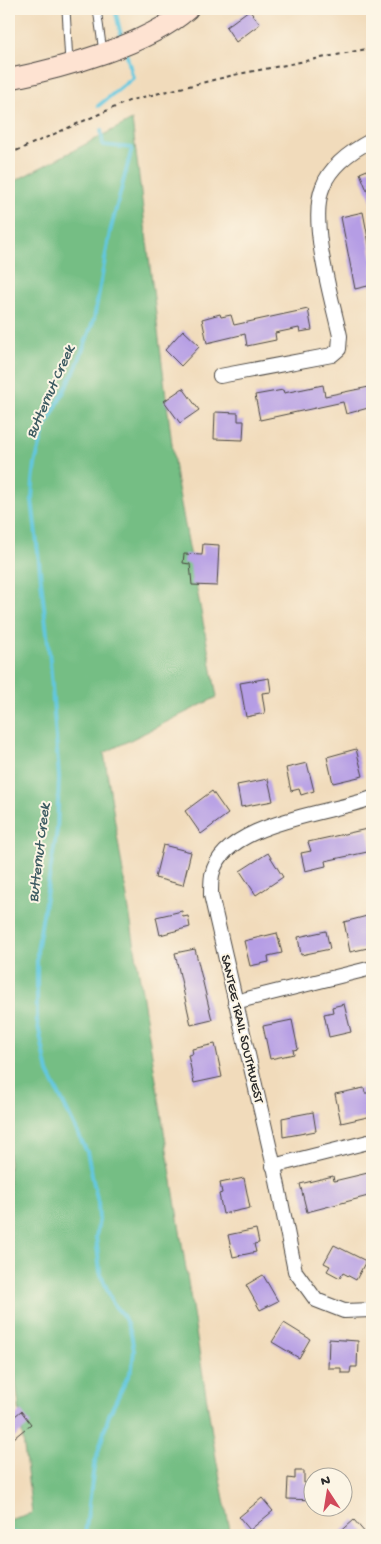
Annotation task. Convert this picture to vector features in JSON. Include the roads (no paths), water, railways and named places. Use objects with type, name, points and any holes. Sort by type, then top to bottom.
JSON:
[{"type":"street","points":[[9,79],[69,65],[104,52],[174,21],[188,9]]},
{"type":"street","points":[[220,376],[332,356],[339,349],[340,336],[320,240],[319,201],[322,187],[328,174],[341,162],[372,140]]},
{"type":"street","name":"SANTEE TRAIL SOUTHWEST","points":[[372,798],[353,805],[276,823],[251,833],[233,845],[221,857],[212,874],[211,895],[295,1271],[302,1284],[316,1300],[344,1311],[372,1310]]},
{"type":"street","points":[[234,1002],[372,968]]},
{"type":"street","points":[[273,1166],[372,1141]]},
{"type":"lane","points":[[66,9],[69,65]]},
{"type":"lane","points":[[97,9],[104,52]]},
{"type":"waterway","name":"Butternut Creek","points":[[115,9],[121,35]]},
{"type":"waterway","name":"Butternut Creek","points":[[98,106],[133,78],[126,52]]},
{"type":"waterway","name":"Butternut Creek","points":[[85,1535],[94,1466],[109,1415],[132,1368],[134,1351],[131,1333],[124,1317],[113,1304],[100,1272],[96,1237],[99,1220],[98,1203],[87,1152],[48,1072],[37,1021],[37,951],[57,830],[59,777],[50,661],[32,499],[35,464],[44,430],[76,368],[94,319],[110,232],[132,148],[103,145],[101,130]]},
{"type":"waterway","points":[[9,1532],[22,1535]]}]
